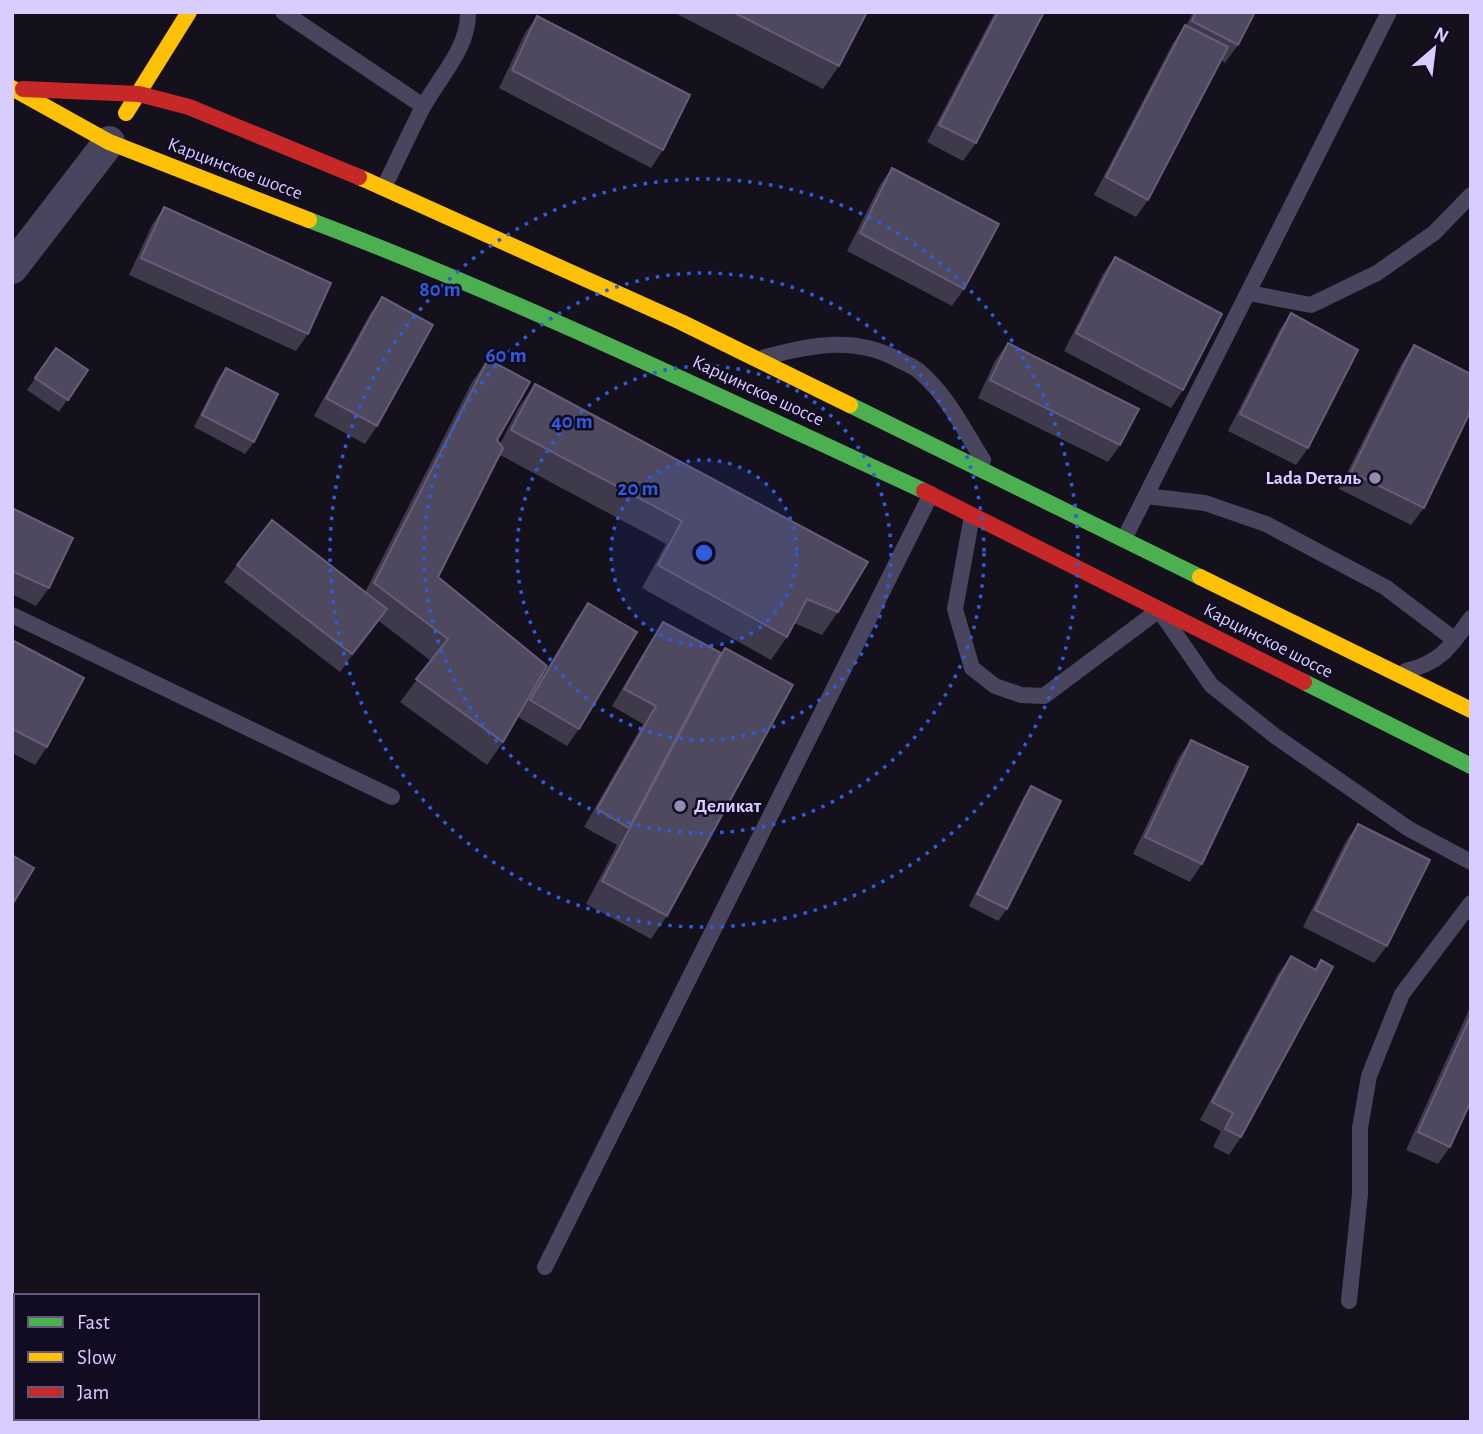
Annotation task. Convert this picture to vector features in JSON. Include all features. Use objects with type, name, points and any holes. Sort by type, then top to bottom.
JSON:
[{"type":"main road","points":[[115,132],[189,12]]},
{"type":"main road","name":"Карцинское шоссе","points":[[13,89],[139,94],[189,107],[384,187],[681,322],[1471,710]]},
{"type":"main road","name":"Карцинское шоссе","points":[[13,89],[115,132],[167,166],[425,264],[578,331],[931,495],[1471,766]]},
{"type":"street","points":[[12,268],[115,132]]},
{"type":"lane","points":[[283,12],[423,106]]},
{"type":"lane","points":[[384,187],[423,106],[454,57],[468,24],[468,12]]},
{"type":"lane","points":[[1124,539],[1389,12]]},
{"type":"lane","points":[[1249,293],[1311,305],[1377,272],[1434,233],[1471,195]]},
{"type":"lane","points":[[755,359],[806,347],[845,343],[883,351],[919,371],[946,402],[993,474]]},
{"type":"lane","points":[[545,1267],[931,495]]},
{"type":"lane","points":[[1146,496],[1205,503],[1266,524],[1385,587],[1455,640]]},
{"type":"lane","points":[[972,516],[955,609],[972,668],[995,686],[1021,695],[1044,696],[1159,610],[1210,685],[1275,736],[1399,822],[1471,862]]},
{"type":"lane","points":[[12,615],[392,797]]},
{"type":"lane","points":[[1397,673],[1422,667],[1447,651],[1471,618]]},
{"type":"lane","points":[[1349,1301],[1360,1194],[1360,1128],[1369,1076],[1402,993],[1471,903]]},
{"type":"building","points":[[733,12],[867,12],[839,66]]},
{"type":"building","points":[[998,12],[1044,12],[976,143],[939,125]]},
{"type":"building","points":[[1196,12],[1255,12],[1238,45],[1192,21]]},
{"type":"building","points":[[537,16],[690,95],[663,150],[512,70]]},
{"type":"building","points":[[1185,25],[1228,47],[1148,200],[1106,177]]},
{"type":"building","points":[[892,168],[999,224],[964,289],[860,233]]},
{"type":"building","points":[[164,207],[331,283],[308,334],[141,258]]},
{"type":"building","points":[[1115,257],[1222,314],[1183,390],[1076,333]]},
{"type":"building","points":[[382,297],[433,325],[377,426],[326,398]]},
{"type":"building","points":[[1291,313],[1358,350],[1308,448],[1240,414]]},
{"type":"building","points":[[1008,343],[1139,409],[1120,445],[990,380]]},
{"type":"building","points":[[1414,345],[1471,374],[1471,410],[1424,508],[1351,472]]},
{"type":"building","points":[[56,348],[88,370],[68,400],[35,378]]},
{"type":"building","points":[[488,359],[530,382],[497,440],[503,448],[438,577],[547,666],[503,742],[416,679],[448,639],[374,583]]},
{"type":"building","points":[[226,368],[278,394],[254,442],[202,415]]},
{"type":"building","points":[[535,384],[868,562],[838,612],[807,599],[787,637],[658,565],[682,521],[511,430]]},
{"type":"building","points":[[12,508],[73,538],[49,588],[12,571]]},
{"type":"building","points":[[272,520],[387,609],[352,654],[237,565]]},
{"type":"building","points":[[588,603],[637,632],[579,729],[530,700]]},
{"type":"building","points":[[663,622],[721,653],[629,828],[597,809],[656,706],[624,689]]},
{"type":"building","points":[[12,640],[84,678],[47,747],[12,729]]},
{"type":"building","name":"Деликат","points":[[725,648],[793,685],[667,916],[602,881]]},
{"type":"building","points":[[1191,740],[1248,767],[1202,864],[1145,837]]},
{"type":"building","points":[[1031,786],[1061,801],[1007,909],[977,894]]},
{"type":"building","points":[[1358,824],[1430,860],[1387,946],[1315,910]]},
{"type":"building","points":[[12,855],[34,868],[12,905]]},
{"type":"building","points":[[1291,956],[1316,970],[1321,960],[1333,967],[1241,1137],[1225,1129],[1233,1113],[1212,1102]]},
{"type":"building","points":[[1471,1015],[1471,1101],[1450,1147],[1418,1132]]},
{"type":"traffic: fast","points":[[309,220],[465,282],[924,491]]},
{"type":"traffic: fast","points":[[850,405],[1200,577]]},
{"type":"traffic: fast","points":[[1304,682],[1471,766]]},
{"type":"traffic: slow","points":[[126,113],[189,12]]},
{"type":"traffic: slow","points":[[12,88],[109,142],[309,220]]},
{"type":"traffic: slow","points":[[359,177],[681,322],[850,405]]},
{"type":"traffic: slow","points":[[1200,577],[1471,710]]},
{"type":"traffic: jam","points":[[23,89],[139,94],[189,107],[359,177]]},
{"type":"traffic: jam","points":[[924,491],[1304,682]]},
{"type":"place","name":"Lada Dеталь","points":[[1375,478]]},
{"type":"place","name":"Деликат","points":[[680,806]]}]
